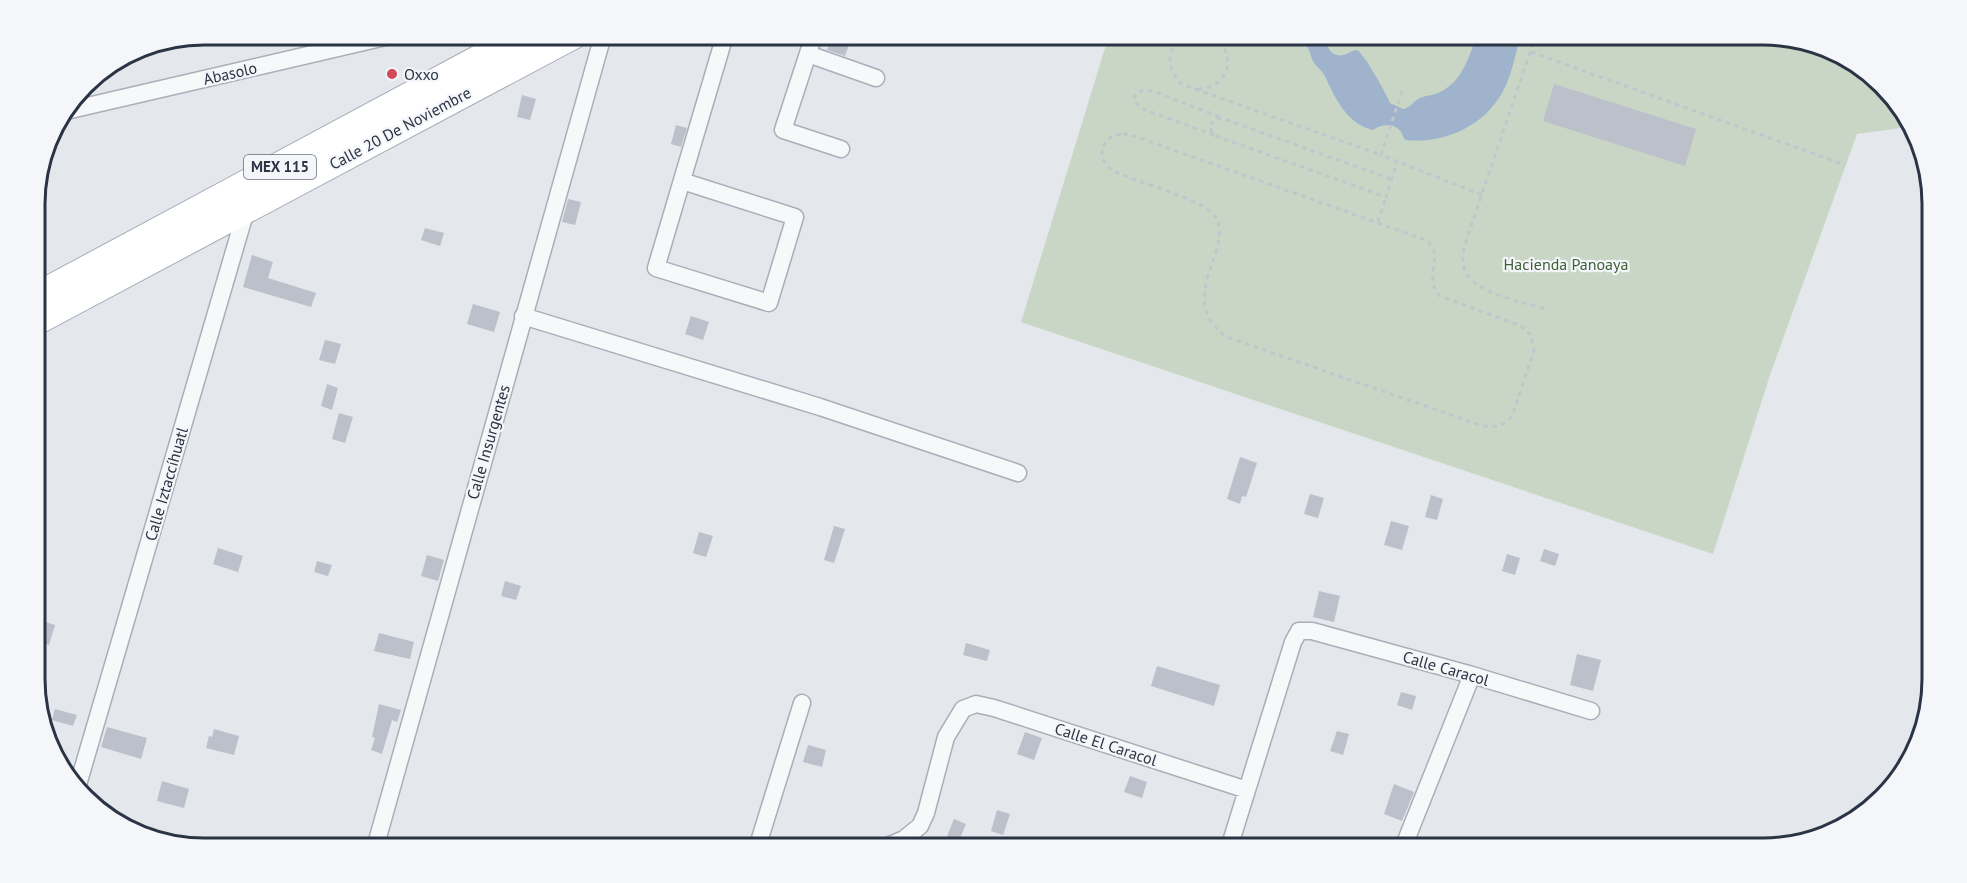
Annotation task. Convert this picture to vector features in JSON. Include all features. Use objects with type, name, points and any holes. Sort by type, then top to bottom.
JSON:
[{"type":"main road","name":"Calle 20 De Noviembre","points":[[45,292],[503,45]]},
{"type":"main road","name":"Calle 20 De Noviembre","points":[[45,317],[554,45]]},
{"type":"street","name":"Abasolo","points":[[77,108],[347,45]]},
{"type":"street","name":"Calle Insurgentes","points":[[378,838],[600,45]]},
{"type":"street","points":[[682,181],[795,217],[769,303],[656,268],[722,45]]},
{"type":"street","points":[[811,45],[783,130],[840,149]]},
{"type":"street","points":[[808,54],[876,78]]},
{"type":"street","name":"Calle Iztaccíhuatl","points":[[80,778],[254,180]]},
{"type":"street","points":[[523,316],[820,407],[1018,472]]},
{"type":"street","name":"Calle Caracol","points":[[1247,790],[1293,642],[1299,631],[1312,631],[1472,675],[1591,711]]},
{"type":"street","points":[[1407,838],[1472,675]]},
{"type":"street","points":[[759,838],[802,703]]},
{"type":"street","name":"Calle El Caracol","points":[[905,838],[920,826],[926,813],[946,737],[963,709],[976,704],[1247,790]]},
{"type":"street","points":[[1232,838],[1247,790]]},
{"type":"path","points":[[1175,45],[1170,56],[1170,67],[1181,84],[1381,155],[1482,195]]},
{"type":"path","points":[[1190,88],[1200,90],[1210,87],[1225,74],[1228,55],[1224,45]]},
{"type":"path","points":[[1533,45],[1464,251],[1463,267],[1466,274],[1484,290],[1547,309]]},
{"type":"path","points":[[1531,52],[1845,165]]},
{"type":"path","points":[[1386,197],[1143,110],[1134,101],[1135,95],[1143,90],[1155,92],[1391,179]]},
{"type":"path","points":[[1381,155],[1402,91]]},
{"type":"path","points":[[1216,136],[1211,131],[1210,125],[1213,120],[1220,117],[1227,120]]},
{"type":"path","points":[[1131,135],[1378,222],[1420,237],[1431,244],[1435,255],[1432,279],[1434,288],[1440,296],[1521,326],[1531,335],[1534,347],[1533,356],[1515,410],[1504,423],[1493,427],[1480,425],[1221,334],[1207,315],[1204,302],[1205,288],[1220,236],[1215,217],[1199,204],[1110,170],[1102,159],[1103,146],[1109,137],[1131,135]]},
{"type":"path","points":[[1378,222],[1397,162]]},
{"type":"green space","name":"Hacienda Panoaya","points":[[1106,45],[1784,46],[1804,50],[1843,66],[1876,91],[1903,128],[1857,134],[1770,375],[1713,554],[1021,322]]},
{"type":"water","points":[[1306,45],[1328,45],[1332,52],[1339,55],[1357,50],[1375,75],[1390,103],[1403,109],[1421,98],[1448,87],[1460,75],[1473,45],[1518,45],[1502,93],[1484,115],[1461,131],[1420,141],[1406,140],[1395,127],[1383,126],[1373,130],[1356,122],[1343,109],[1324,74],[1313,61]]},
{"type":"building","points":[[829,45],[849,45],[845,56],[827,50]]},
{"type":"building","points":[[1554,84],[1696,129],[1685,166],[1543,121]]},
{"type":"building","points":[[522,95],[536,99],[530,120],[517,117]]},
{"type":"building","points":[[676,125],[687,128],[681,147],[671,144]]},
{"type":"building","points":[[568,199],[581,202],[575,225],[562,222]]},
{"type":"building","points":[[425,228],[444,233],[440,246],[421,240]]},
{"type":"building","points":[[252,255],[273,262],[268,278],[316,293],[311,307],[243,287]]},
{"type":"building","points":[[473,304],[500,312],[494,332],[467,324]]},
{"type":"building","points":[[691,316],[709,322],[703,340],[685,334]]},
{"type":"building","points":[[325,340],[341,344],[335,364],[319,360]]},
{"type":"building","points":[[327,384],[338,388],[332,410],[321,406]]},
{"type":"building","points":[[339,413],[353,417],[345,443],[332,439]]},
{"type":"building","points":[[1240,457],[1257,463],[1246,497],[1242,496],[1240,504],[1227,499]]},
{"type":"building","points":[[1310,494],[1324,498],[1318,518],[1304,514]]},
{"type":"building","points":[[1431,495],[1443,499],[1437,520],[1425,517]]},
{"type":"building","points":[[1391,521],[1409,526],[1402,550],[1384,545]]},
{"type":"building","points":[[834,526],[845,529],[834,563],[824,560]]},
{"type":"building","points":[[699,532],[713,536],[706,557],[693,553]]},
{"type":"building","points":[[218,548],[243,556],[238,572],[213,564]]},
{"type":"building","points":[[1544,549],[1559,554],[1555,566],[1540,561]]},
{"type":"building","points":[[1507,554],[1520,558],[1515,575],[1502,571]]},
{"type":"building","points":[[427,555],[444,560],[438,581],[421,576]]},
{"type":"building","points":[[317,561],[332,565],[328,576],[314,572]]},
{"type":"building","points":[[505,581],[521,586],[516,600],[501,596]]},
{"type":"building","points":[[1319,591],[1340,596],[1334,622],[1313,617]]},
{"type":"building","points":[[45,622],[55,625],[49,645],[45,644]]},
{"type":"building","points":[[379,633],[414,642],[410,659],[374,651]]},
{"type":"building","points":[[966,643],[990,650],[987,661],[963,655]]},
{"type":"building","points":[[1577,654],[1601,660],[1593,691],[1570,685]]},
{"type":"building","points":[[1157,666],[1220,685],[1214,706],[1151,686]]},
{"type":"building","points":[[1401,692],[1416,696],[1412,710],[1397,705]]},
{"type":"building","points":[[379,704],[401,710],[397,722],[392,720],[382,754],[371,750],[375,738],[372,737]]},
{"type":"building","points":[[55,709],[77,715],[73,726],[52,720]]},
{"type":"building","points":[[107,727],[147,738],[141,759],[101,747]]},
{"type":"building","points":[[214,729],[239,736],[234,755],[206,748],[209,736],[212,737]]},
{"type":"building","points":[[1337,731],[1349,734],[1343,755],[1330,751]]},
{"type":"building","points":[[1025,732],[1042,738],[1034,760],[1017,754]]},
{"type":"building","points":[[808,745],[826,750],[822,767],[803,762]]},
{"type":"building","points":[[1130,776],[1147,782],[1142,798],[1124,792]]},
{"type":"building","points":[[162,781],[189,789],[184,808],[157,801]]},
{"type":"building","points":[[1394,784],[1414,792],[1402,821],[1384,814]]},
{"type":"building","points":[[997,810],[1010,814],[1003,835],[991,831]]},
{"type":"building","points":[[954,819],[966,824],[960,838],[946,838]]},
{"type":"place","name":"Oxxo","points":[[392,74]]}]
